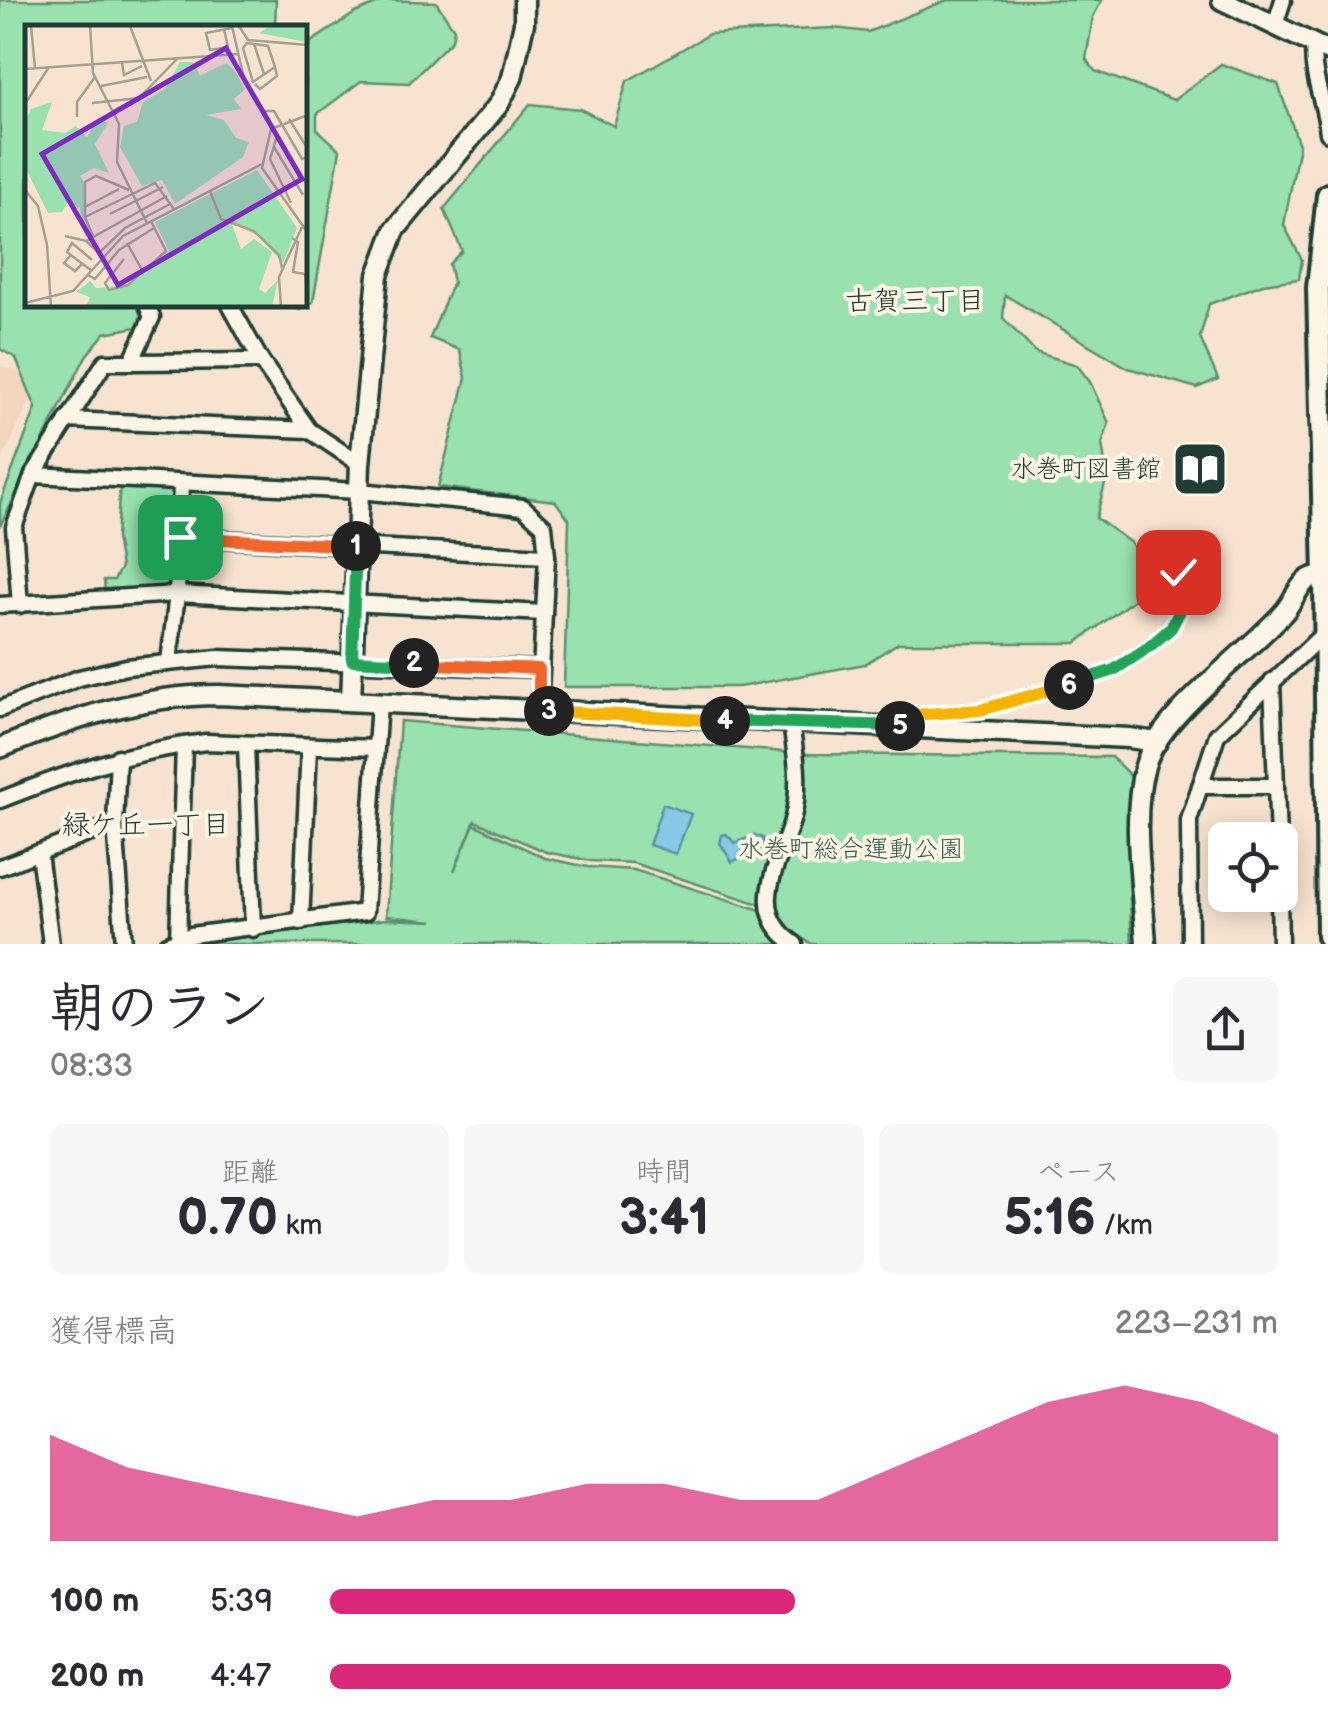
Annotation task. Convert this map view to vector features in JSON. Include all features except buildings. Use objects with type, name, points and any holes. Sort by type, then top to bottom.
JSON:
[{"type":"main road","points":[[1328,195],[1318,288],[1327,577],[1324,633],[1328,936]]},
{"type":"street","points":[[350,702],[360,464],[374,298],[395,230],[499,104],[512,78],[524,23],[524,0]]},
{"type":"street","points":[[1222,0],[1321,48],[1311,66],[1325,107],[1328,132]]},
{"type":"street","points":[[1275,26],[1283,0]]},
{"type":"street","points":[[132,362],[152,317],[148,308]]},
{"type":"street","points":[[232,308],[261,361],[309,430],[360,464]]},
{"type":"street","points":[[20,605],[14,527],[33,475],[105,362],[261,361]]},
{"type":"street","points":[[66,420],[309,430]]},
{"type":"street","points":[[33,475],[360,491],[523,508],[544,526],[547,556],[539,710]]},
{"type":"street","points":[[169,662],[177,594],[182,483]]},
{"type":"street","points":[[180,537],[547,556]]},
{"type":"street","points":[[1146,944],[1140,783],[1146,760],[1180,714],[1286,610],[1303,583],[1314,576],[1327,577]]},
{"type":"street","points":[[0,605],[177,594],[544,613]]},
{"type":"street","points":[[1190,944],[1189,820],[1216,735],[1324,633]]},
{"type":"street","points":[[0,708],[79,678],[126,667],[218,658],[539,669]]},
{"type":"street","points":[[1272,681],[1277,822]]},
{"type":"street","points":[[0,748],[74,718],[181,695],[1157,742]]},
{"type":"street","points":[[184,745],[172,942],[190,935],[366,912],[379,703]]},
{"type":"street","points":[[791,724],[799,772],[794,816],[767,909],[779,934],[795,944]]},
{"type":"street","points":[[0,800],[118,756],[184,745],[206,742],[374,748]]},
{"type":"street","points":[[246,745],[253,929]]},
{"type":"street","points":[[301,922],[308,746]]},
{"type":"street","points":[[118,756],[115,824],[124,944]]},
{"type":"street","points":[[1200,786],[1276,786]]},
{"type":"street","points":[[0,867],[115,824]]},
{"type":"street","points":[[39,853],[51,944]]},
{"type":"street","points":[[1279,912],[1280,944]]},
{"type":"lane","points":[[885,727],[899,727],[914,715],[980,710],[1114,670],[1171,628],[1185,601],[1204,582],[1200,573],[1178,572],[1173,578],[1172,583],[1185,601]]},
{"type":"shaded area","points":[[0,366],[41,378],[0,464]]},
{"type":"green space","points":[[0,0],[276,0],[275,25],[25,25],[25,308],[143,308],[137,327],[105,333],[86,356],[0,526],[0,503],[36,408],[16,358],[0,349]]},
{"type":"green space","points":[[385,0],[436,2],[454,29],[452,40],[409,83],[361,81],[317,114],[317,129],[340,150],[313,302],[308,305],[308,44],[355,13]]},
{"type":"green space","points":[[947,0],[1102,0],[1093,17],[1086,59],[1095,71],[1174,100],[1221,64],[1278,84],[1299,145],[1284,225],[1302,260],[1299,279],[1263,284],[1209,304],[1200,338],[1218,379],[1197,388],[1128,368],[1005,295],[1003,318],[1035,352],[1077,365],[1090,382],[1109,423],[1102,444],[1107,476],[1096,518],[1131,543],[1156,583],[1076,643],[898,643],[865,664],[739,687],[564,687],[569,519],[555,501],[438,487],[466,378],[460,350],[430,338],[453,282],[449,264],[462,251],[444,209],[530,104],[580,109],[614,126],[627,81],[709,34],[834,28],[868,32]]},
{"type":"green space","points":[[120,485],[171,486],[176,491],[171,582],[164,590],[105,592],[104,580],[114,580],[121,567],[116,538]]},
{"type":"green space","name":"水巻町総合運動公園","points":[[400,721],[809,754],[1111,757],[1137,782],[1129,881],[1132,944],[812,944],[783,927],[775,909],[633,863],[591,861],[546,852],[475,821],[454,871],[474,824],[545,858],[588,867],[634,870],[764,911],[775,939],[785,944],[187,944],[386,919],[433,921],[386,916]]},
{"type":"water","points":[[663,804],[691,814],[676,854],[649,845]]},
{"type":"water","points":[[726,834],[735,843],[755,835],[764,844],[732,862],[720,843]]},
{"type":"place","name":"水巻町図書館","points":[[1200,469]]},
{"type":"district","name":"古賀三丁目","points":[[915,301]]},
{"type":"district","name":"緑ケ丘一丁目","points":[[146,825]]},
{"type":"route","points":[[180,537],[357,546],[352,660],[539,669],[539,710],[791,724],[899,727],[914,715],[980,710],[1114,670],[1171,628],[1185,601],[1172,583],[1178,572]]}]
